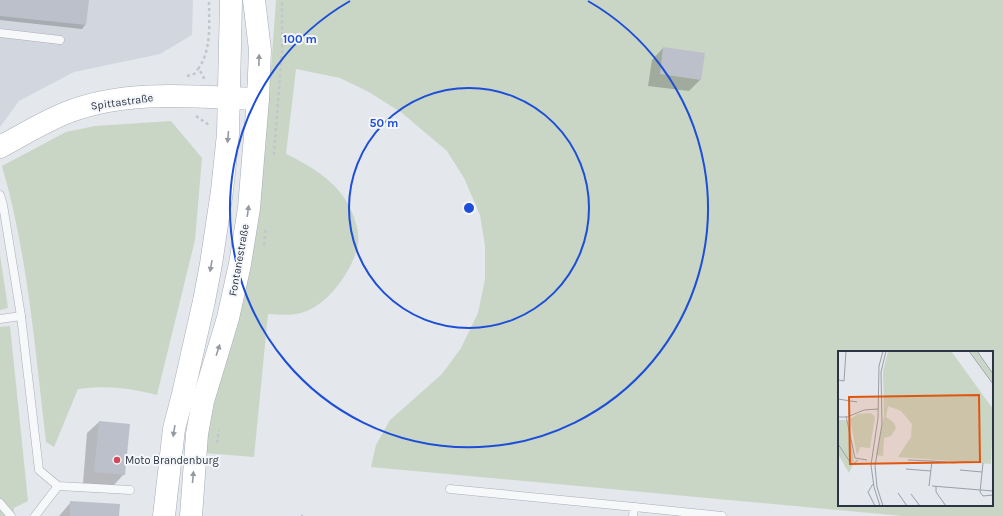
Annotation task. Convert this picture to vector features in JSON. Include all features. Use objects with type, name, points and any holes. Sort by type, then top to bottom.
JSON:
[{"type":"main road","points":[[164,516],[174,429],[211,264],[225,163],[229,98],[231,0]]},
{"type":"main road","name":"Fontanestraße","points":[[191,516],[197,434],[203,400],[228,318],[240,264],[249,208],[258,99],[260,50],[254,0]]},
{"type":"main road","name":"Spittastraße","points":[[0,147],[63,114],[89,106],[136,98],[205,97],[258,99]]},
{"type":"lane","points":[[0,33],[60,40]]},
{"type":"lane","points":[[0,195],[3,205],[21,316],[39,470],[58,486],[130,490]]},
{"type":"lane","points":[[0,319],[21,316]]},
{"type":"lane","points":[[35,516],[58,486]]},
{"type":"lane","points":[[450,489],[722,516]]},
{"type":"lane","points":[[0,503],[11,516]]},
{"type":"lane","points":[[633,516],[634,507]]},
{"type":"path","points":[[209,0],[208,49],[204,62],[198,69],[204,75],[209,132]]},
{"type":"path","points":[[277,123],[282,51],[282,0]]},
{"type":"path","points":[[189,115],[209,124]]},
{"type":"shaded area","points":[[0,0],[193,0],[192,35],[160,54],[74,72],[19,101],[0,127]]},
{"type":"green space","points":[[276,0],[1003,0],[1003,516],[903,516],[371,467],[376,445],[390,420],[442,374],[461,348],[478,313],[485,279],[485,246],[480,215],[464,178],[447,151],[402,113],[369,92],[340,78],[296,69],[286,154],[303,163],[328,180],[335,186],[347,202],[354,216],[357,227],[358,243],[356,252],[347,273],[340,283],[324,300],[316,306],[298,314],[268,314],[254,457],[204,453],[214,395],[255,241],[265,152]]},
{"type":"green space","points":[[171,121],[202,158],[195,240],[157,395],[118,388],[98,387],[78,389],[54,447],[46,442],[30,303],[18,234],[2,166],[66,132],[95,126]]},
{"type":"green space","points":[[0,255],[8,308],[0,310]]},
{"type":"green space","points":[[10,326],[28,501],[14,508],[13,516],[0,516],[0,327]]},
{"type":"building","points":[[0,0],[89,0],[86,25],[0,16]]},
{"type":"building","points":[[663,47],[705,53],[701,80],[660,74]]},
{"type":"building","points":[[99,421],[130,424],[125,475],[94,472]]},
{"type":"building","points":[[70,501],[120,504],[119,516],[70,516]]},
{"type":"place","name":"Moto Brandenburg","points":[[117,460]]}]
